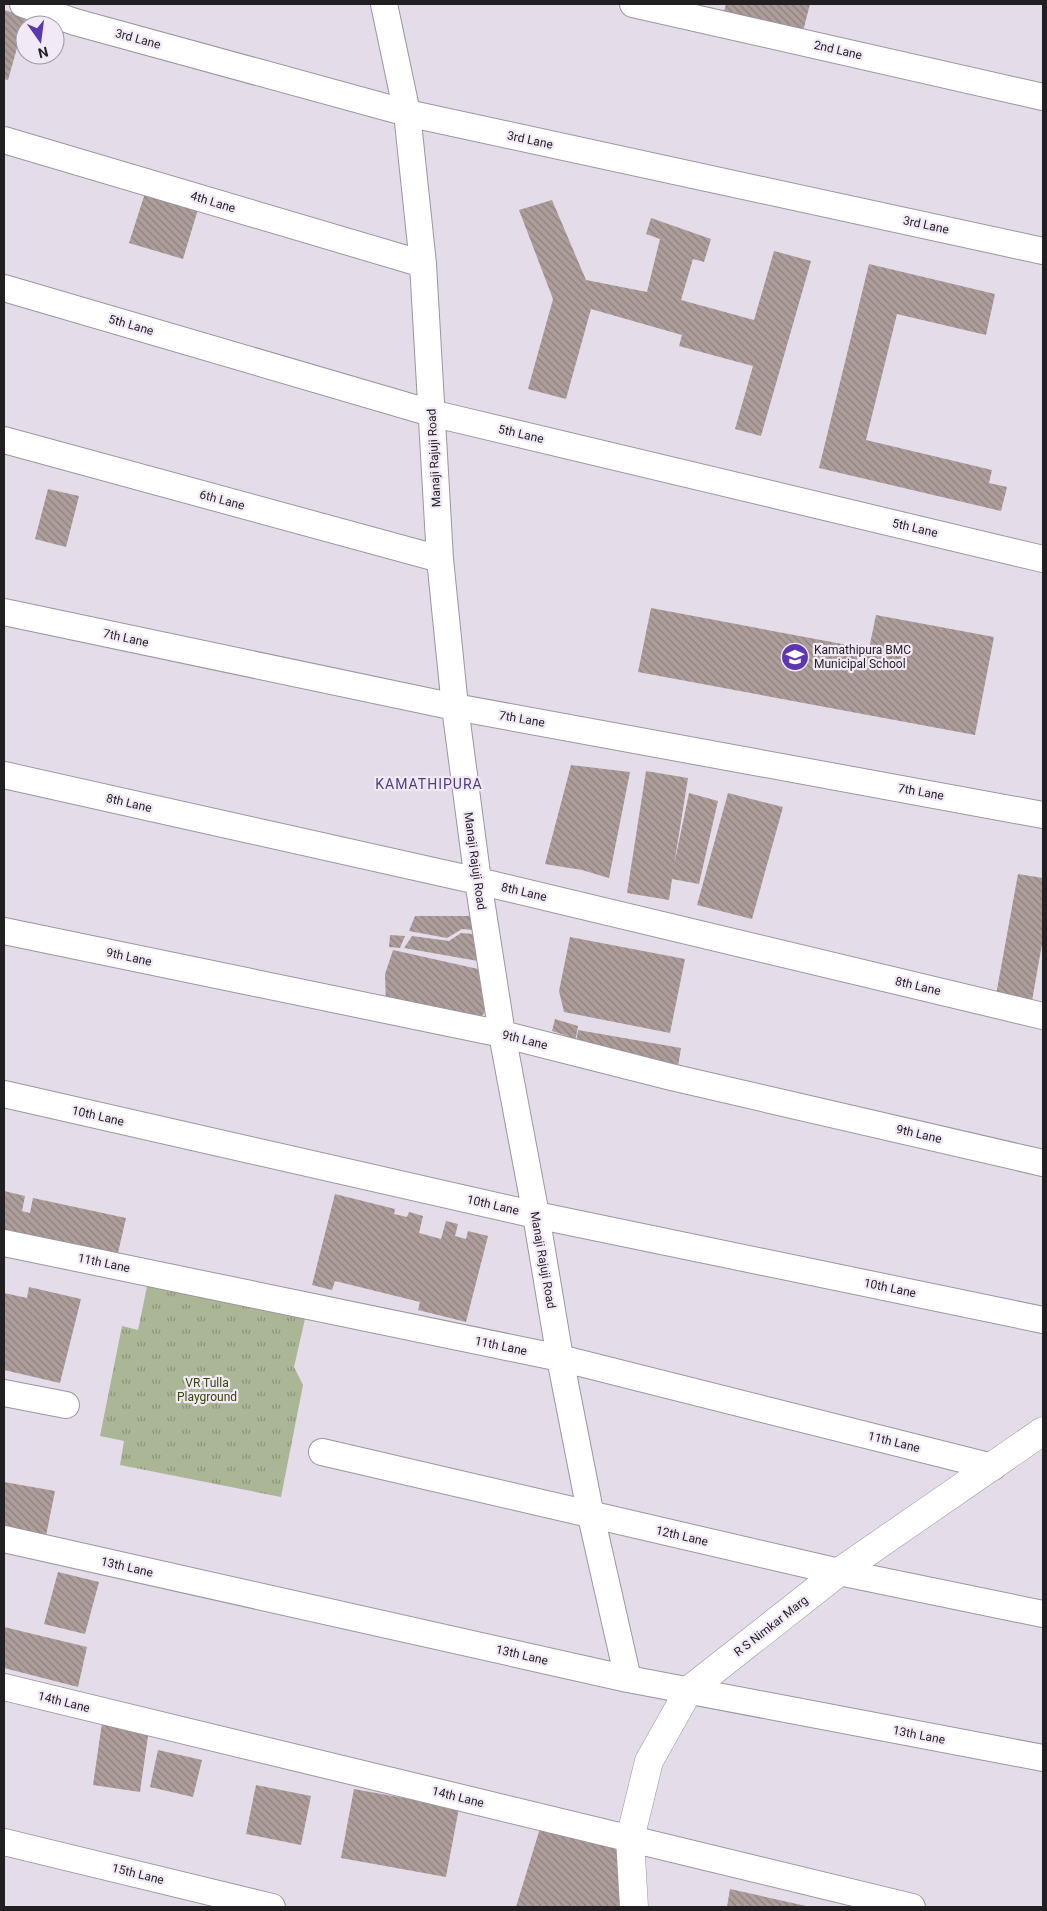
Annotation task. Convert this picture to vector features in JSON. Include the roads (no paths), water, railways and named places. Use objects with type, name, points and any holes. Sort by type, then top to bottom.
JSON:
[{"type":"main road","name":"R S Nimkar Marg","points":[[634,1907],[630,1839],[649,1761],[689,1690],[839,1572],[1043,1431]]},
{"type":"street","name":"3rd Lane","points":[[23,4],[75,22],[407,113],[1043,251]]},
{"type":"street","name":"Manaji Rajuji Road","points":[[384,4],[407,113],[423,264],[440,559],[455,707],[478,881],[502,1034],[536,1214],[560,1358],[591,1516],[628,1679]]},
{"type":"street","name":"2nd Lane","points":[[633,4],[1043,97]]},
{"type":"street","name":"4th Lane","points":[[4,140],[423,264]]},
{"type":"street","name":"5th Lane","points":[[4,288],[431,413],[1043,559]]},
{"type":"street","name":"6th Lane","points":[[4,440],[440,559]]},
{"type":"street","name":"7th Lane","points":[[4,612],[455,707],[1043,815]]},
{"type":"street","name":"8th Lane","points":[[4,775],[478,881],[1043,1016]]},
{"type":"street","name":"9th Lane","points":[[4,930],[502,1034],[671,1077],[1043,1163]]},
{"type":"street","name":"10th Lane","points":[[4,1094],[536,1214],[1043,1320]]},
{"type":"street","name":"11th Lane","points":[[4,1242],[560,1358],[993,1467]]},
{"type":"street","points":[[4,1392],[66,1405]]},
{"type":"street","name":"12th Lane","points":[[322,1452],[591,1516],[839,1572],[1043,1614]]},
{"type":"street","name":"13th Lane","points":[[4,1539],[628,1679],[1043,1758]]},
{"type":"street","name":"14th Lane","points":[[4,1688],[912,1907]]},
{"type":"street","name":"15th Lane","points":[[4,1842],[272,1907]]},
{"type":"place","name":"Kamathipura BMC Municipal School","points":[[795,657]]},
{"type":"district","name":"KAMATHIPURA","points":[[429,784]]},
{"type":"park label","name":"VR Tulla Playground","points":[[207,1390]]}]
